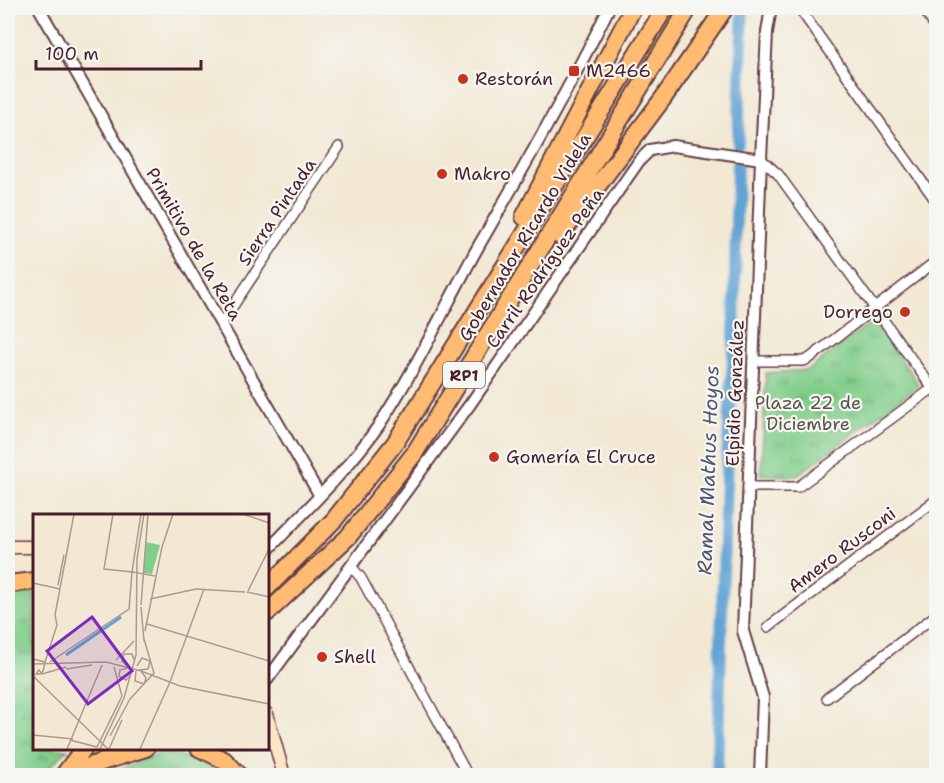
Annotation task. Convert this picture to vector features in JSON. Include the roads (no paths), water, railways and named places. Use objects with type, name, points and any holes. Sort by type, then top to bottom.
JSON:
[{"type":"highway","points":[[492,286],[546,171],[633,8]]},
{"type":"highway","name":"Gobernador Ricardo Videla","points":[[269,586],[334,520],[376,469],[413,417],[665,8]]},
{"type":"highway","name":"Gobernador Ricardo Videla","points":[[268,614],[348,537],[400,473],[433,427],[689,8]]},
{"type":"highway","points":[[511,298],[664,98],[725,8]]},
{"type":"highway","points":[[8,584],[33,581]]},
{"type":"highway","points":[[70,774],[83,750]]},
{"type":"highway","points":[[70,774],[101,750]]},
{"type":"highway","points":[[70,774],[140,750]]},
{"type":"highway","points":[[203,750],[224,760],[240,776]]},
{"type":"main road","points":[[924,8],[936,25]]},
{"type":"main road","points":[[8,547],[33,547]]},
{"type":"main road","points":[[268,718],[284,776]]},
{"type":"street","name":"Primitivo de la Reta","points":[[39,8],[320,496]]},
{"type":"street","points":[[268,550],[320,496],[377,427],[419,361],[466,268],[574,79],[609,8]]},
{"type":"street","name":"Elpidio González","points":[[759,776],[763,697],[760,681],[747,652],[742,632],[760,159],[767,32],[771,8]]},
{"type":"street","points":[[799,8],[936,201]]},
{"type":"street","name":"Carril Rodríguez Peña","points":[[268,679],[471,403],[639,161],[650,150],[661,146],[738,154],[760,159]]},
{"type":"street","name":"Sierra Pintada","points":[[221,324],[339,147]]},
{"type":"street","points":[[748,487],[798,487],[935,391],[778,174],[760,159]]},
{"type":"street","points":[[753,361],[804,360],[936,261]]},
{"type":"street","name":"Amero Rusconi","points":[[768,627],[936,500]]},
{"type":"street","points":[[351,566],[361,578],[468,776]]},
{"type":"street","points":[[827,698],[936,615]]},
{"type":"waterway","name":"Ramal Mathus Hoyos","points":[[738,143],[743,8]]},
{"type":"waterway","name":"Ramal Mathus Hoyos","points":[[717,776],[726,479],[734,343],[737,166]]},
{"type":"place","name":"M2466","points":[[574,71]]},
{"type":"place","name":"Restorán","points":[[463,79]]},
{"type":"place","name":"Makro","points":[[442,174]]},
{"type":"place","name":"Dorrego","points":[[905,312]]},
{"type":"place","name":"Gomería El Cruce","points":[[494,457]]},
{"type":"place","name":"Shell","points":[[322,657]]},
{"type":"park label","name":"Plaza 22 de Diciembre","points":[[808,413]]}]
